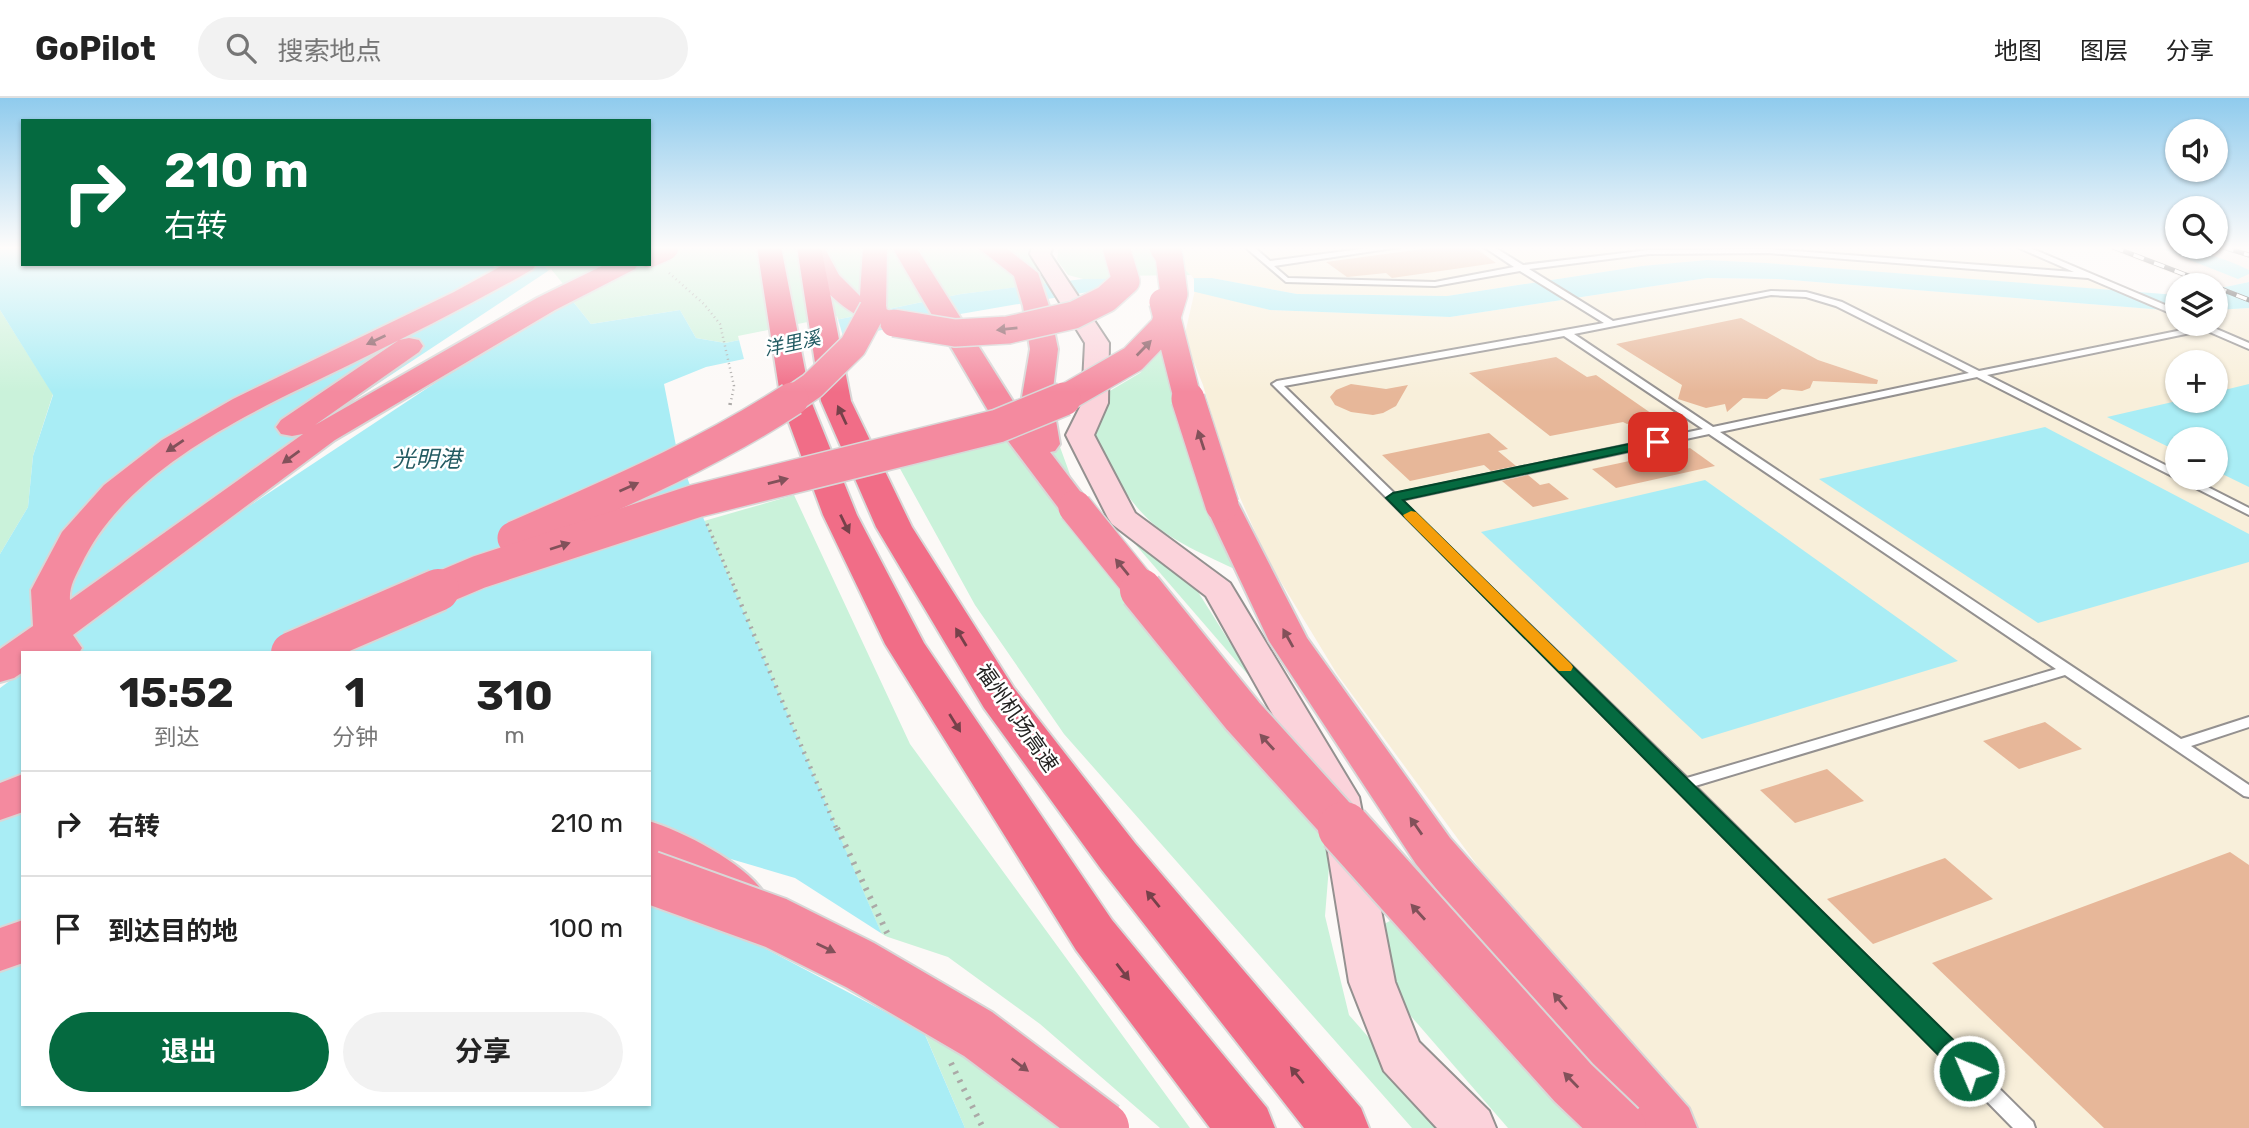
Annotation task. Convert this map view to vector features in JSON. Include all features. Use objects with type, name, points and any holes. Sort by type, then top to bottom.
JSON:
[{"type":"highway","points":[[63,651],[53,638],[50,590],[75,540],[116,492],[173,447],[244,405],[470,295]]},
{"type":"highway","points":[[94,600],[248,460],[346,387],[484,295]]},
{"type":"highway","points":[[25,651],[324,433],[527,295]]},
{"type":"highway","points":[[523,298],[528,295]]},
{"type":"highway","points":[[324,433],[564,295]]},
{"type":"highway","points":[[777,295],[796,401],[840,515],[905,644],[1094,935],[1246,1128]]},
{"type":"highway","name":"福州机场高速","points":[[818,295],[835,401],[894,527],[999,698],[1118,856],[1340,1128]]},
{"type":"highway","points":[[842,295],[848,301],[894,323],[955,333],[1008,330],[1045,323],[1074,315],[1110,295]]},
{"type":"highway","points":[[283,651],[394,592],[673,467],[751,426],[813,386],[853,346],[873,309],[873,295]]},
{"type":"highway","points":[[933,295],[1015,429],[1074,507],[1243,716],[1573,1083],[1620,1128]]},
{"type":"highway","points":[[1032,295],[1044,349],[1037,397],[1043,441],[1055,476],[1074,507]]},
{"type":"highway","points":[[1159,295],[1188,400],[1222,505],[1289,641],[1433,851],[1668,1128]]},
{"type":"highway","points":[[297,651],[479,572],[696,501],[998,426],[1074,395],[1133,359],[1164,327],[1174,295]]},
{"type":"highway","points":[[0,669],[21,654]]},
{"type":"highway","points":[[0,803],[21,792]]},
{"type":"highway","points":[[651,840],[686,857],[776,923]]},
{"type":"highway","points":[[651,878],[776,923],[860,965],[978,1034],[1103,1128]]},
{"type":"highway","points":[[0,950],[21,943]]},
{"type":"main road","points":[[1067,295],[1097,342],[1095,403],[1080,435],[1123,518],[1219,590],[1339,797],[1372,982],[1396,1044],[1401,1056],[1471,1128]]},
{"type":"lane","points":[[1565,295],[1611,324]]},
{"type":"lane","points":[[1760,295],[1566,333],[1277,384],[1684,784],[2026,1128]]},
{"type":"lane","points":[[1817,295],[2165,469]]},
{"type":"lane","points":[[2135,295],[2165,308]]},
{"type":"lane","points":[[1566,333],[2249,792]]},
{"type":"lane","points":[[1393,498],[2165,334]]},
{"type":"lane","points":[[2225,336],[2249,346]]},
{"type":"lane","points":[[2206,490],[2249,512]]},
{"type":"lane","points":[[1684,784],[2067,670]]},
{"type":"lane","points":[[2179,745],[2249,722]]},
{"type":"path","points":[[696,295],[720,324],[734,386],[730,404],[720,414]]},
{"type":"path","points":[[705,520],[844,846],[893,944]]},
{"type":"path","points":[[947,1055],[983,1128]]},
{"type":"shaded area","points":[[1194,295],[1214,295],[1270,310],[1450,317],[1595,295],[1978,295],[2165,310],[2165,336],[2228,336],[2228,309],[2249,308],[2249,1128],[1688,1128],[1653,1091],[1477,865],[1337,674],[1267,559],[1228,470],[1203,385],[1184,338]]},
{"type":"shaded area","points":[[1377,295],[1453,295],[1447,296]]},
{"type":"green space","points":[[568,295],[956,295],[725,343],[696,338],[680,310],[591,324]]},
{"type":"green space","points":[[0,310],[53,394],[33,456],[28,507],[0,554]]},
{"type":"green space","points":[[1163,347],[1190,462],[1210,515],[1237,570],[1177,541],[1147,518],[1123,488],[1091,431],[1098,398],[1140,373]]},
{"type":"green space","points":[[1056,418],[1056,436],[1092,535],[1335,839],[1330,854],[1325,916],[1349,1015],[1448,1128],[1412,1128],[1064,734],[975,605],[898,465]]},
{"type":"green space","points":[[794,495],[910,744],[1190,1128],[1160,1128],[1040,1024],[948,957],[882,935],[704,521]]},
{"type":"green space","points":[[1129,537],[1188,576],[1256,684]]},
{"type":"green space","points":[[1399,916],[1591,1128],[1508,1128],[1403,1007],[1375,929]]},
{"type":"green space","points":[[924,1032],[1033,1098],[1063,1128],[965,1128]]},
{"type":"water","name":"光明港","points":[[0,295],[568,295],[591,324],[680,310],[696,338],[725,343],[956,295],[1070,295],[943,317],[706,367],[664,384],[677,451],[696,501],[965,1128],[0,1128],[0,554],[28,507],[33,456],[53,395],[0,310]]},
{"type":"water","name":"光明港","points":[[1208,295],[1595,295],[1450,317],[1270,310]]},
{"type":"water","name":"光明港","points":[[1978,295],[2165,295],[2165,310]]},
{"type":"water","points":[[2228,295],[2249,295],[2249,308],[2228,309]]},
{"type":"water","points":[[2249,384],[2249,487],[2228,477],[2228,427],[2165,427],[2165,445],[2107,417],[2165,404],[2165,413],[2228,413],[2228,389]]},
{"type":"water","points":[[2045,427],[2249,534],[2249,562],[2038,623],[1819,479]]},
{"type":"water","points":[[1705,480],[1958,661],[1702,739],[1481,532]]},
{"type":"pier","points":[[512,295],[552,295],[500,340],[234,516],[51,651],[21,651],[21,672],[0,688],[0,652],[285,445]]},
{"type":"pier","points":[[837,316],[845,343],[745,363],[738,336]]},
{"type":"pier","points":[[651,836],[795,878],[887,937],[929,1035],[668,897]]},
{"type":"building","points":[[1741,318],[1818,360],[1878,380],[1877,384],[1813,381],[1810,388],[1802,391],[1782,389],[1767,399],[1743,398],[1727,412],[1725,404],[1706,408],[1678,399],[1682,385],[1616,344]]},
{"type":"building","points":[[1556,357],[1587,377],[1596,375],[1658,418],[1550,436],[1469,373]]},
{"type":"building","points":[[1351,384],[1386,389],[1408,385],[1396,406],[1373,415],[1351,412],[1335,405],[1330,397],[1336,390]]},
{"type":"building","points":[[1489,433],[1508,449],[1498,451],[1516,466],[1491,471],[1484,465],[1410,481],[1382,455]]},
{"type":"building","points":[[1690,448],[1715,466],[1616,488],[1592,469]]},
{"type":"building","points":[[1528,475],[1540,485],[1549,483],[1569,499],[1533,507],[1502,481]]},
{"type":"building","points":[[2045,722],[2082,749],[2019,769],[1983,741]]},
{"type":"building","points":[[1827,769],[1864,801],[1795,823],[1760,790]]},
{"type":"building","points":[[2230,852],[2249,865],[2249,1128],[2104,1128],[1932,963]]},
{"type":"building","points":[[1945,858],[1993,899],[1873,944],[1827,899]]},
{"type":"railway","points":[[2236,295],[2249,300]]},
{"type":"slow traffic","points":[[1411,515],[1565,667]]},
{"type":"route","points":[[1658,442],[1393,498],[1684,784],[1969,1071]]},
{"type":"water label","name":"洋里溪","points":[[792,343]]}]
